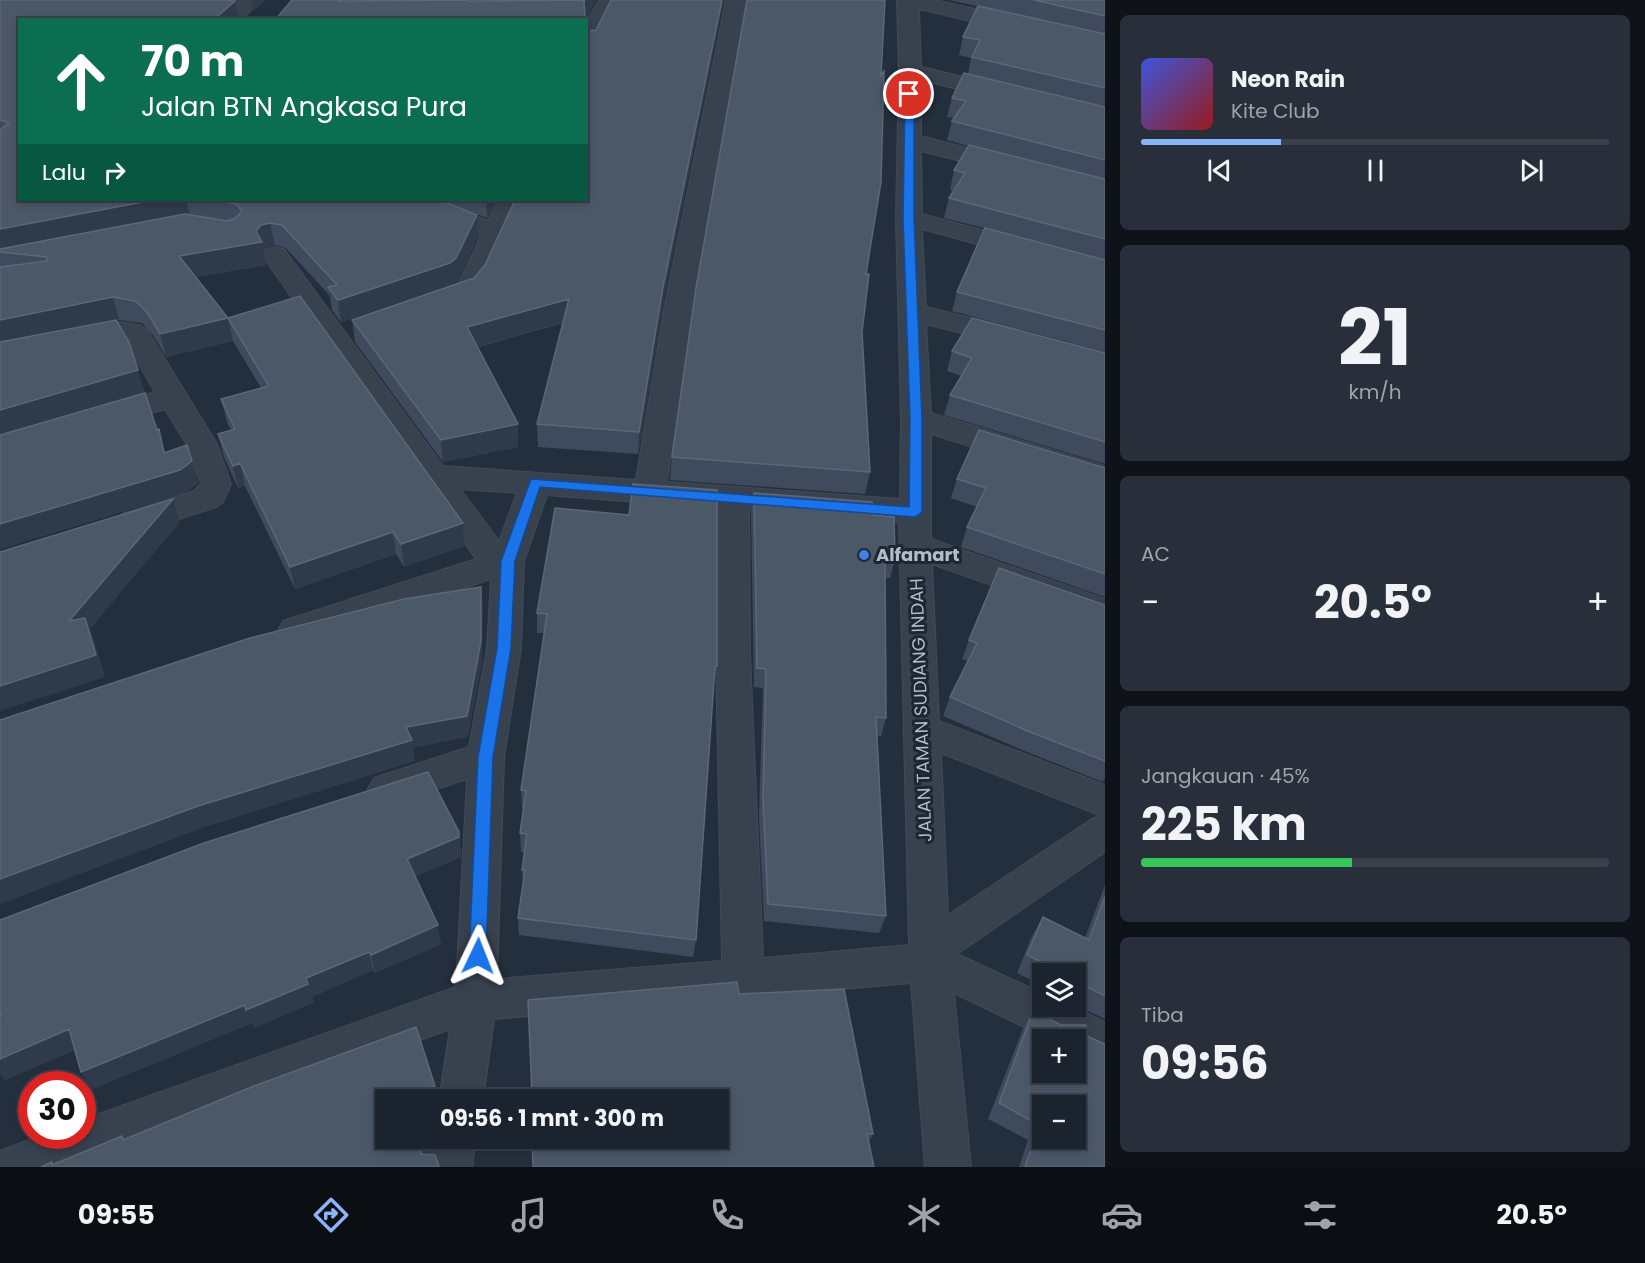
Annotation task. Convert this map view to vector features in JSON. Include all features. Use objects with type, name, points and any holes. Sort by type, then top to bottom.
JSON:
[{"type":"street","points":[[234,18],[248,0]]},
{"type":"street","points":[[588,41],[609,0]]},
{"type":"street","points":[[650,492],[678,310],[736,0]]},
{"type":"street","points":[[907,0],[1105,45]]},
{"type":"street","name":"JALAN TAMAN SUDIANG INDAH","points":[[907,0],[910,71],[909,218],[916,419],[915,546],[930,956],[948,1167]]},
{"type":"street","points":[[910,71],[1025,99]]},
{"type":"street","points":[[908,140],[1035,173]]},
{"type":"street","points":[[419,201],[495,233]]},
{"type":"street","points":[[418,308],[463,293],[471,286],[511,201]]},
{"type":"street","points":[[909,218],[1105,271]]},
{"type":"street","points":[[275,255],[345,334],[434,476],[502,562]]},
{"type":"street","points":[[913,312],[1030,342]]},
{"type":"street","points":[[0,355],[119,331],[130,331],[137,336],[202,444],[216,484],[215,489],[198,502],[110,529]]},
{"type":"street","points":[[81,424],[172,397]]},
{"type":"street","points":[[916,419],[1105,477]]},
{"type":"street","points":[[434,476],[915,512]]},
{"type":"street","points":[[463,1089],[476,1000],[486,757],[504,648],[502,562],[536,483]]},
{"type":"street","points":[[734,498],[733,655],[742,977]]},
{"type":"street","points":[[915,546],[1105,612]]},
{"type":"street","points":[[271,638],[502,562]]},
{"type":"street","points":[[922,730],[1105,801]]},
{"type":"street","points":[[351,801],[486,757]]},
{"type":"street","points":[[15,1167],[476,1000],[530,998],[930,956],[1105,831]]},
{"type":"street","points":[[930,956],[1105,1043]]},
{"type":"street","points":[[448,1167],[452,1149]]},
{"type":"building","points":[[0,0],[235,1],[215,18],[18,18],[18,201],[149,201],[0,229],[0,130],[9,123],[0,120]]},
{"type":"building","points":[[292,0],[585,0],[585,18],[277,18]]},
{"type":"building","points":[[611,0],[722,0],[663,287],[639,432],[537,424],[569,299],[467,327],[518,424],[441,440],[352,320],[474,278],[485,265],[515,201],[588,201],[588,31],[596,30]]},
{"type":"building","points":[[747,0],[885,0],[881,75],[884,71],[881,182],[866,274],[869,274],[862,332],[870,472],[672,457],[696,288]]},
{"type":"building","points":[[1034,0],[1105,0],[1105,16]]},
{"type":"building","points":[[978,6],[1105,34],[1105,88],[972,57],[980,40],[963,37]]},
{"type":"building","points":[[964,73],[1105,107],[1105,160],[952,121],[966,101],[952,98]]},
{"type":"building","points":[[969,145],[1105,179],[1105,239],[949,198],[965,173],[954,170]]},
{"type":"building","points":[[220,201],[442,201],[477,215],[456,258],[450,263],[338,300],[328,287],[337,285],[282,225],[270,223],[261,225],[256,231],[262,242],[179,256],[228,318],[160,334],[147,312],[135,301],[113,297],[0,320],[0,267],[47,261],[47,257],[0,252],[0,249],[185,214],[227,221],[236,218],[242,211],[236,204]]},
{"type":"building","points":[[985,228],[1105,260],[1105,330],[957,292]]},
{"type":"building","points":[[300,296],[463,523],[401,544],[393,532],[290,567],[240,463],[233,466],[218,434],[235,429],[221,399],[269,386],[228,318]]},
{"type":"building","points":[[972,318],[1105,353],[1105,442],[950,395],[972,358],[952,351]]},
{"type":"building","points":[[116,320],[129,342],[138,370],[0,410],[0,342]]},
{"type":"building","points":[[145,393],[157,430],[159,429],[164,453],[187,445],[192,461],[180,470],[0,524],[0,435]]},
{"type":"building","points":[[979,430],[1105,468],[1105,574],[967,527],[986,488],[957,479]]},
{"type":"building","points":[[633,484],[717,490],[717,666],[715,666],[696,940],[518,918],[525,870],[522,870],[527,834],[520,833],[526,791],[521,790],[547,614],[537,613],[555,508],[629,515]]},
{"type":"building","points":[[754,493],[872,502],[873,515],[894,517],[895,559],[885,558],[886,718],[876,717],[886,916],[768,904],[763,799],[766,669],[757,668]]},
{"type":"building","points":[[173,499],[69,621],[85,618],[96,655],[0,686],[0,552]]},
{"type":"building","points":[[999,568],[1105,605],[1105,761],[1030,732],[950,697],[977,643],[969,640]]},
{"type":"building","points":[[481,587],[481,641],[467,716],[406,727],[412,740],[198,806],[0,879],[0,720],[250,638],[404,599]]},
{"type":"building","points":[[428,772],[459,832],[459,837],[407,859],[438,925],[371,955],[369,952],[306,978],[308,984],[246,1010],[245,1005],[83,1071],[81,1071],[69,1029],[0,1059],[0,920],[204,843]]},
{"type":"building","points":[[1105,896],[1105,996],[1086,986],[1086,963],[1044,963],[1027,955],[1043,917],[1089,940]]},
{"type":"building","points":[[737,982],[739,994],[844,989],[873,1134],[867,1134],[874,1167],[533,1167],[532,1149],[729,1149],[729,1089],[532,1089],[528,1000]]},
{"type":"building","points":[[1032,1014],[1032,1017],[1045,1017],[1061,1025],[1086,1025],[1087,1036],[1105,1044],[1105,1167],[1025,1167],[1032,1146],[1032,1149],[1086,1149],[1086,1095],[1032,1095],[1032,1121],[999,1103]]},
{"type":"building","points":[[416,1027],[435,1086],[428,1089],[375,1089],[375,1149],[422,1149],[421,1154],[435,1155],[439,1166],[41,1167],[96,1149],[96,1147],[122,1136],[123,1140],[254,1086]]},
{"type":"place","name":"Alfamart","points":[[864,555]]},
{"type":"route","points":[[478,956],[486,757],[504,648],[508,561],[536,483],[915,512],[916,419],[909,218],[909,94]]}]
